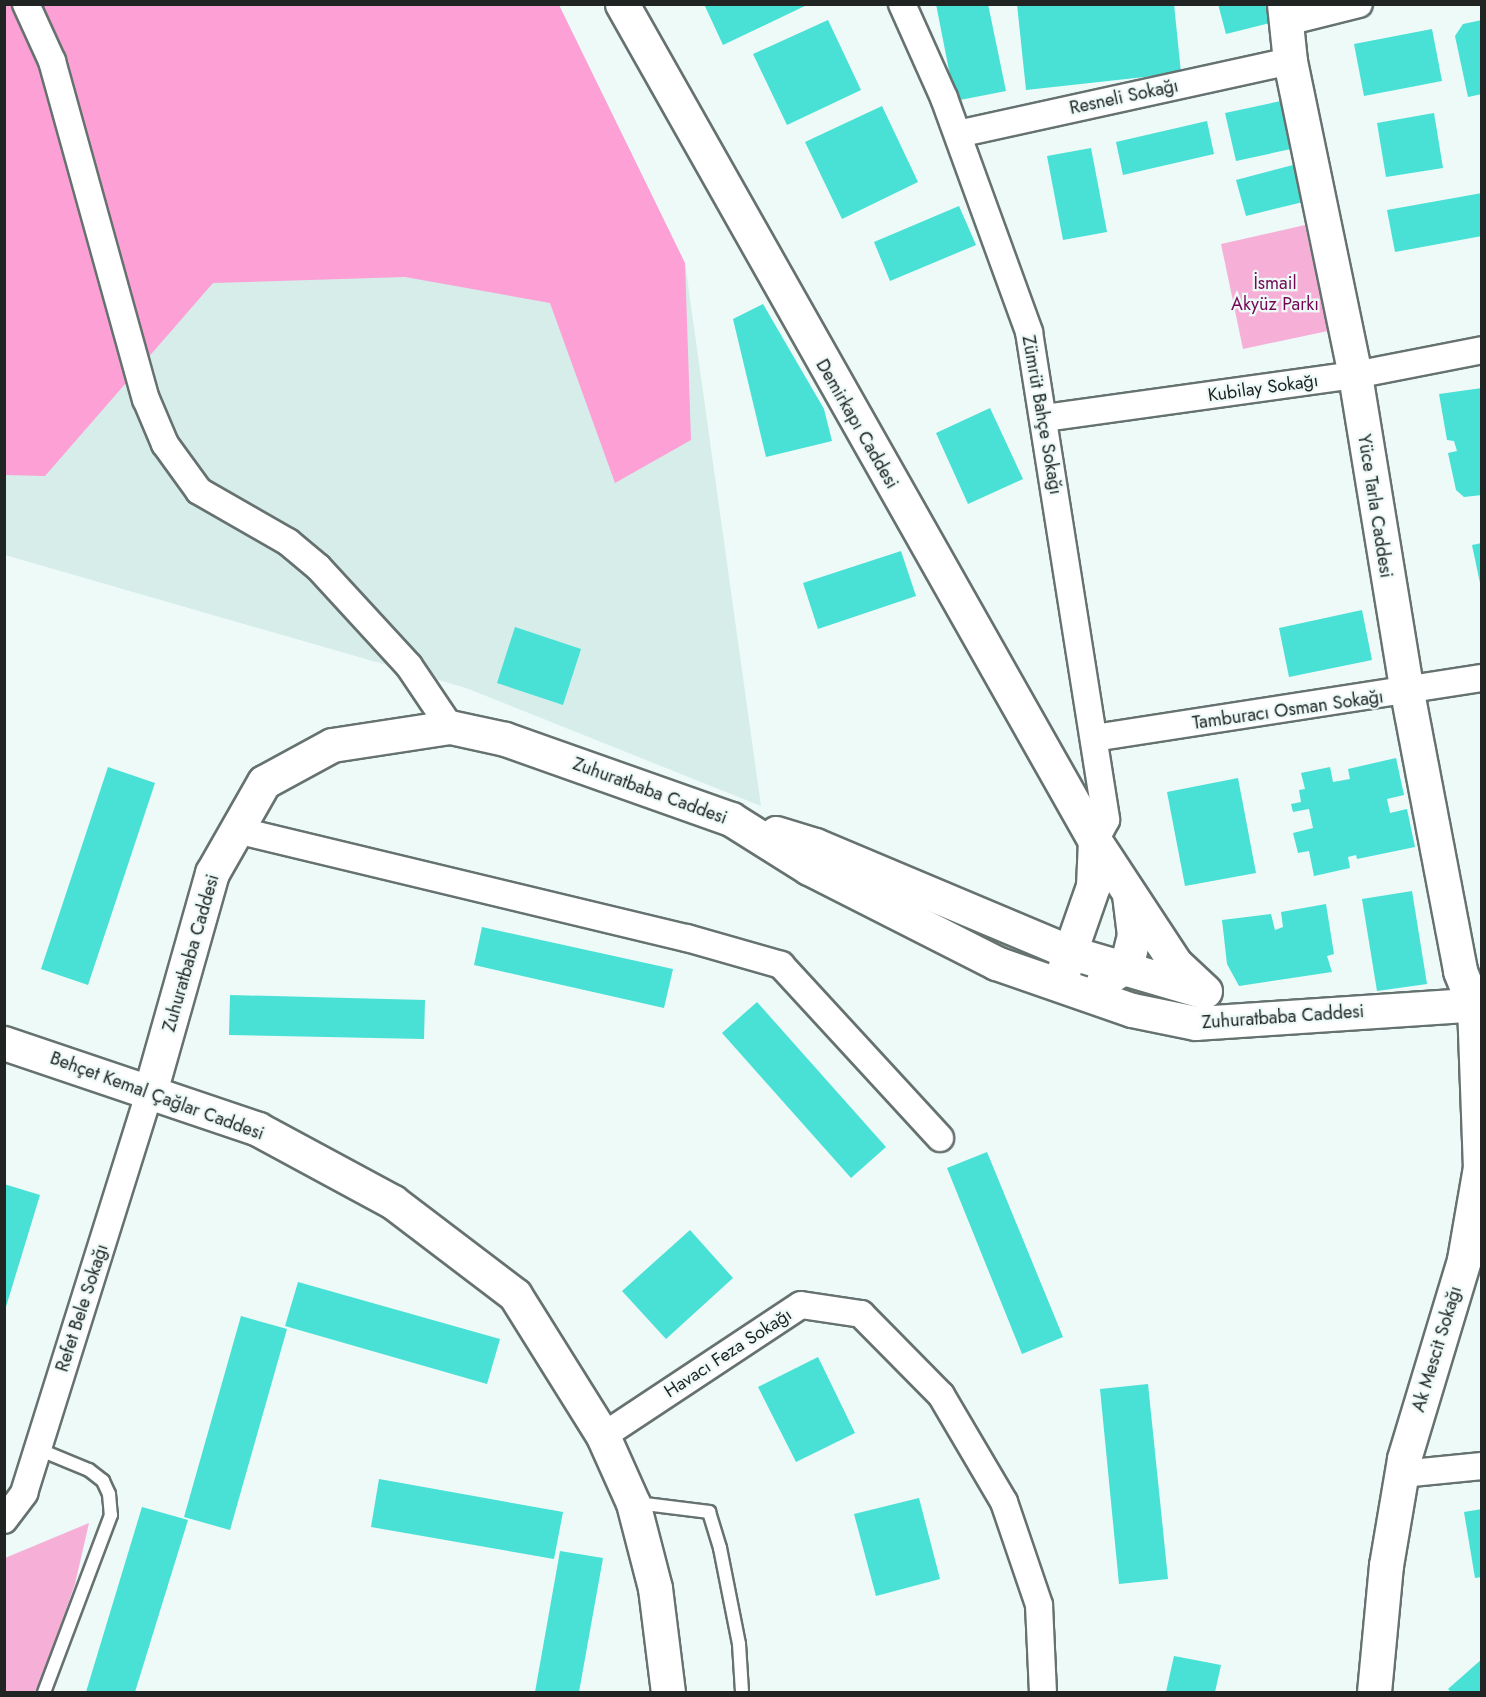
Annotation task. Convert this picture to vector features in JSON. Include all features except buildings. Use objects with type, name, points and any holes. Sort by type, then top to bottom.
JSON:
[{"type":"street","points":[[26,4],[52,61],[146,399],[165,444],[200,491],[288,542],[318,567],[409,666],[450,727]]},
{"type":"street","name":"Demirkapı Caddesi","points":[[622,4],[1095,842],[1175,963],[1205,991]]},
{"type":"street","name":"Zümrüt Bahçe Sokağı","points":[[902,4],[958,134],[1029,332],[1106,820],[1095,842]]},
{"type":"street","points":[[1285,13],[1359,4]]},
{"type":"street","name":"Yüce Tarla Caddesi","points":[[1285,13],[1290,61],[1355,375],[1407,692],[1460,971],[1478,1004]]},
{"type":"street","name":"Resneli Sokağı","points":[[958,134],[1290,61]]},
{"type":"street","name":"Kubilay Sokağı","points":[[1044,418],[1355,375],[1482,350]]},
{"type":"street","name":"Tamburacı Osman Sokağı","points":[[1094,738],[1407,692],[1482,678]]},
{"type":"street","name":"Zuhuratbaba Caddesi","points":[[150,1092],[212,873],[264,782],[332,745],[450,727],[505,740],[731,819],[840,884],[996,963],[1132,1010],[1196,1023],[1478,1004]]},
{"type":"street","points":[[731,819],[815,845],[1072,953],[1121,969],[1205,991],[1251,1019]]},
{"type":"street","points":[[236,830],[687,938],[781,965],[940,1138]]},
{"type":"street","points":[[1095,842],[1092,886],[1072,953],[1068,988],[1121,969],[1134,935],[1128,891]]},
{"type":"street","name":"Ak Mescit Sokağı","points":[[1374,1692],[1386,1565],[1402,1474],[1464,1260],[1480,1167],[1478,1004]]},
{"type":"street","name":"Behçet Kemal Çağlar Caddesi","points":[[4,1043],[258,1129],[393,1202],[516,1295],[603,1436],[633,1503],[655,1588],[668,1692]]},
{"type":"street","name":"Refet Bele Sokağı","points":[[4,1520],[24,1493],[150,1092]]},
{"type":"street","name":"Havacı Feza Sokağı","points":[[603,1436],[801,1305],[861,1314],[941,1395],[1004,1502],[1039,1605],[1043,1692]]},
{"type":"street","points":[[1402,1474],[1482,1466]]},
{"type":"lane","points":[[38,1449],[89,1470],[103,1481],[109,1494],[111,1515],[44,1692]]},
{"type":"lane","points":[[633,1503],[709,1512],[719,1540],[737,1634],[742,1692]]},
{"type":"shaded area","points":[[4,5],[559,5],[685,263],[761,806],[466,688],[5,555]]},
{"type":"shaded area","points":[[5,5],[559,5],[685,263],[691,440],[615,483],[550,303],[405,277],[213,283],[45,476],[5,475]]},
{"type":"green space","name":"İsmail Akyüz Parkı","points":[[1305,225],[1328,331],[1243,349],[1221,244]]},
{"type":"green space","points":[[89,1523],[75,1584],[37,1692],[5,1692],[5,1558]]}]
